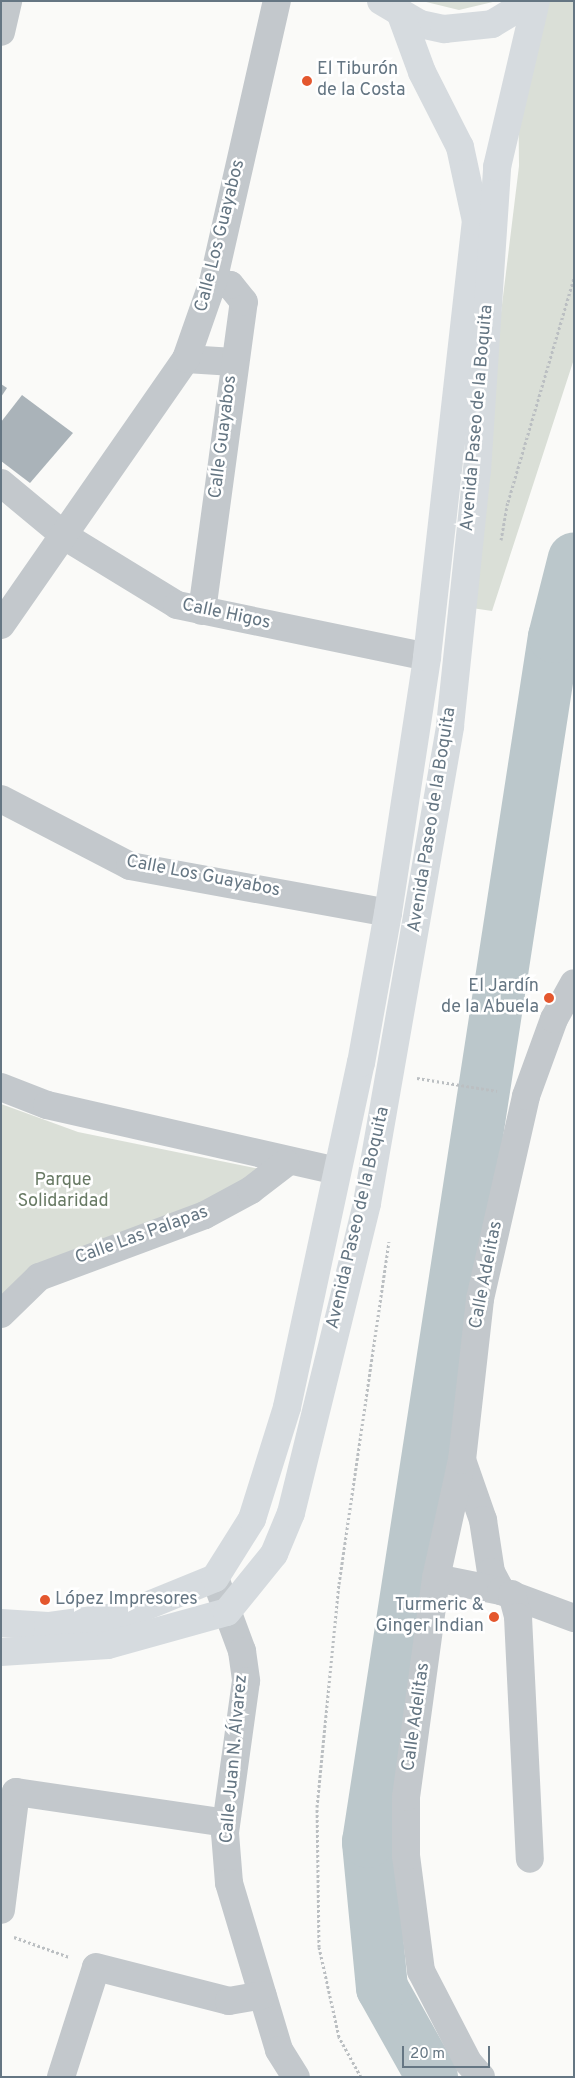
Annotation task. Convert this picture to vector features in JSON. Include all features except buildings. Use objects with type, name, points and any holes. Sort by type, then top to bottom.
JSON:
[{"type":"main road","points":[[391,8],[444,29],[468,29],[492,24],[530,1]]},
{"type":"main road","name":"Avenida Paseo de la Boquita","points":[[227,1612],[274,1554],[291,1513],[367,1203],[450,726],[477,471],[497,167],[536,1]]},
{"type":"main road","name":"Avenida Paseo de la Boquita","points":[[215,1578],[252,1520],[287,1407],[337,1171],[388,913],[426,657],[476,221],[460,147],[391,8]]},
{"type":"main road","points":[[1,1624],[48,1626],[122,1616],[215,1578]]},
{"type":"main road","points":[[1,1652],[108,1646],[227,1612]]},
{"type":"street","points":[[1,32],[8,1]]},
{"type":"street","name":"Calle Los Guayabos","points":[[1,625],[66,537],[186,359],[213,282],[277,1]]},
{"type":"street","name":"Calle Guayabos","points":[[202,611],[234,362],[244,302],[230,285],[213,282]]},
{"type":"street","points":[[186,359],[234,362]]},
{"type":"street","name":"Calle Higos","points":[[1,483],[66,537],[153,594],[202,611],[426,657]]},
{"type":"street","name":"Calle Los Guayabos","points":[[1,799],[130,866],[388,913]]},
{"type":"street","name":"Calle Adelitas","points":[[481,2077],[468,2062],[421,1971],[406,1856],[406,1797],[436,1578],[462,1460],[480,1299],[526,1096],[554,1019],[574,983]]},
{"type":"street","points":[[1,1087],[47,1105],[286,1163],[337,1171]]},
{"type":"street","name":"Calle Las Palapas","points":[[1,1314],[39,1277],[205,1215],[251,1190],[286,1163]]},
{"type":"street","points":[[462,1460],[483,1520],[492,1572],[507,1592],[518,1617],[530,1859]]},
{"type":"street","name":"Calle Juan N. Álvarez","points":[[215,1578],[242,1651],[246,1681],[226,1823],[229,1883],[279,2050],[296,2077]]},
{"type":"street","points":[[436,1578],[507,1592],[574,1618]]},
{"type":"street","points":[[1,1910],[16,1792],[226,1823]]},
{"type":"street","points":[[61,2077],[96,1967],[229,2001],[262,1995]]},
{"type":"path","points":[[499,550],[508,502],[574,278]]},
{"type":"path","points":[[417,1078],[497,1091]]},
{"type":"path","points":[[361,2077],[340,2037],[319,1947],[317,1807],[340,1584],[391,1231]]},
{"type":"path","points":[[10,1935],[96,1967]]},
{"type":"green space","points":[[422,1],[497,1],[459,10]]},
{"type":"green space","points":[[548,1],[574,1],[574,359],[492,611],[465,607],[519,166],[518,74]]},
{"type":"green space","name":"Parque Solidaridad","points":[[1,1104],[78,1132],[260,1169],[184,1217],[1,1295]]},
{"type":"waterway","points":[[432,2077],[382,1988],[368,1842],[554,637],[574,558]]},
{"type":"place","name":"El Tiburón de la Costa","points":[[307,81]]},
{"type":"place","name":"El Jardín de la Abuela","points":[[549,998]]},
{"type":"place","name":"López Impresores","points":[[45,1600]]},
{"type":"place","name":"Turmeric & Ginger Indian","points":[[494,1617]]}]
